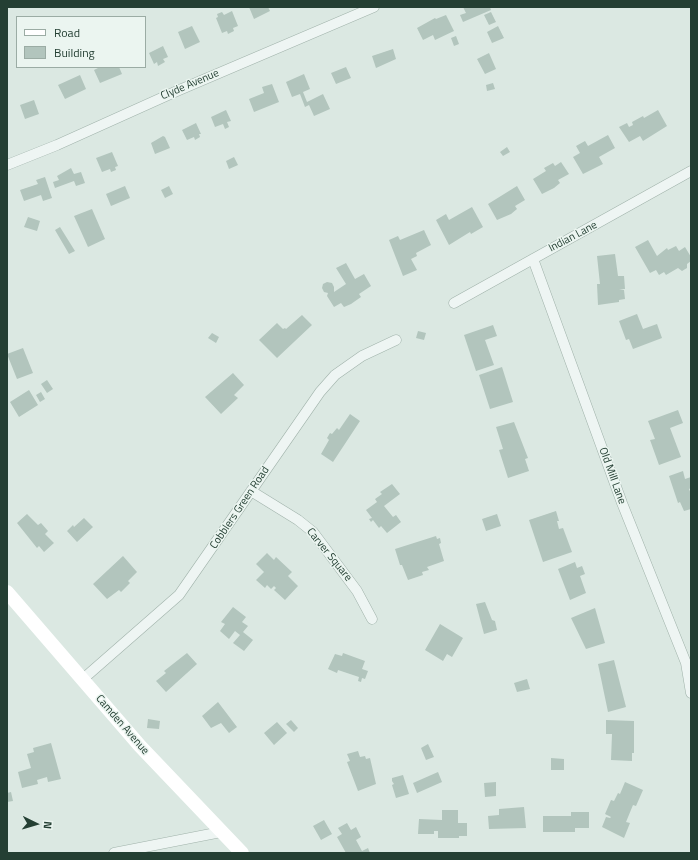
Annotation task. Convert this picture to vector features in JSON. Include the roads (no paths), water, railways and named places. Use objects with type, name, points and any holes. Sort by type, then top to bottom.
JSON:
[{"type":"street","name":"Clyde Avenue","points":[[7,165],[57,145],[177,91],[374,7]]},
{"type":"street","name":"Indian Lane","points":[[454,303],[691,172]]},
{"type":"street","name":"Old Mill Lane","points":[[533,259],[622,503],[686,663],[691,693]]},
{"type":"street","name":"Cobblers Green Road","points":[[83,679],[179,595],[306,410],[336,375],[362,356],[396,340]]},
{"type":"street","name":"Carver Square","points":[[251,491],[298,520],[313,532],[357,591],[372,619]]},
{"type":"street","name":"Camden Avenue","points":[[7,592],[140,746],[242,853]]},
{"type":"street","points":[[114,853],[221,832]]}]
